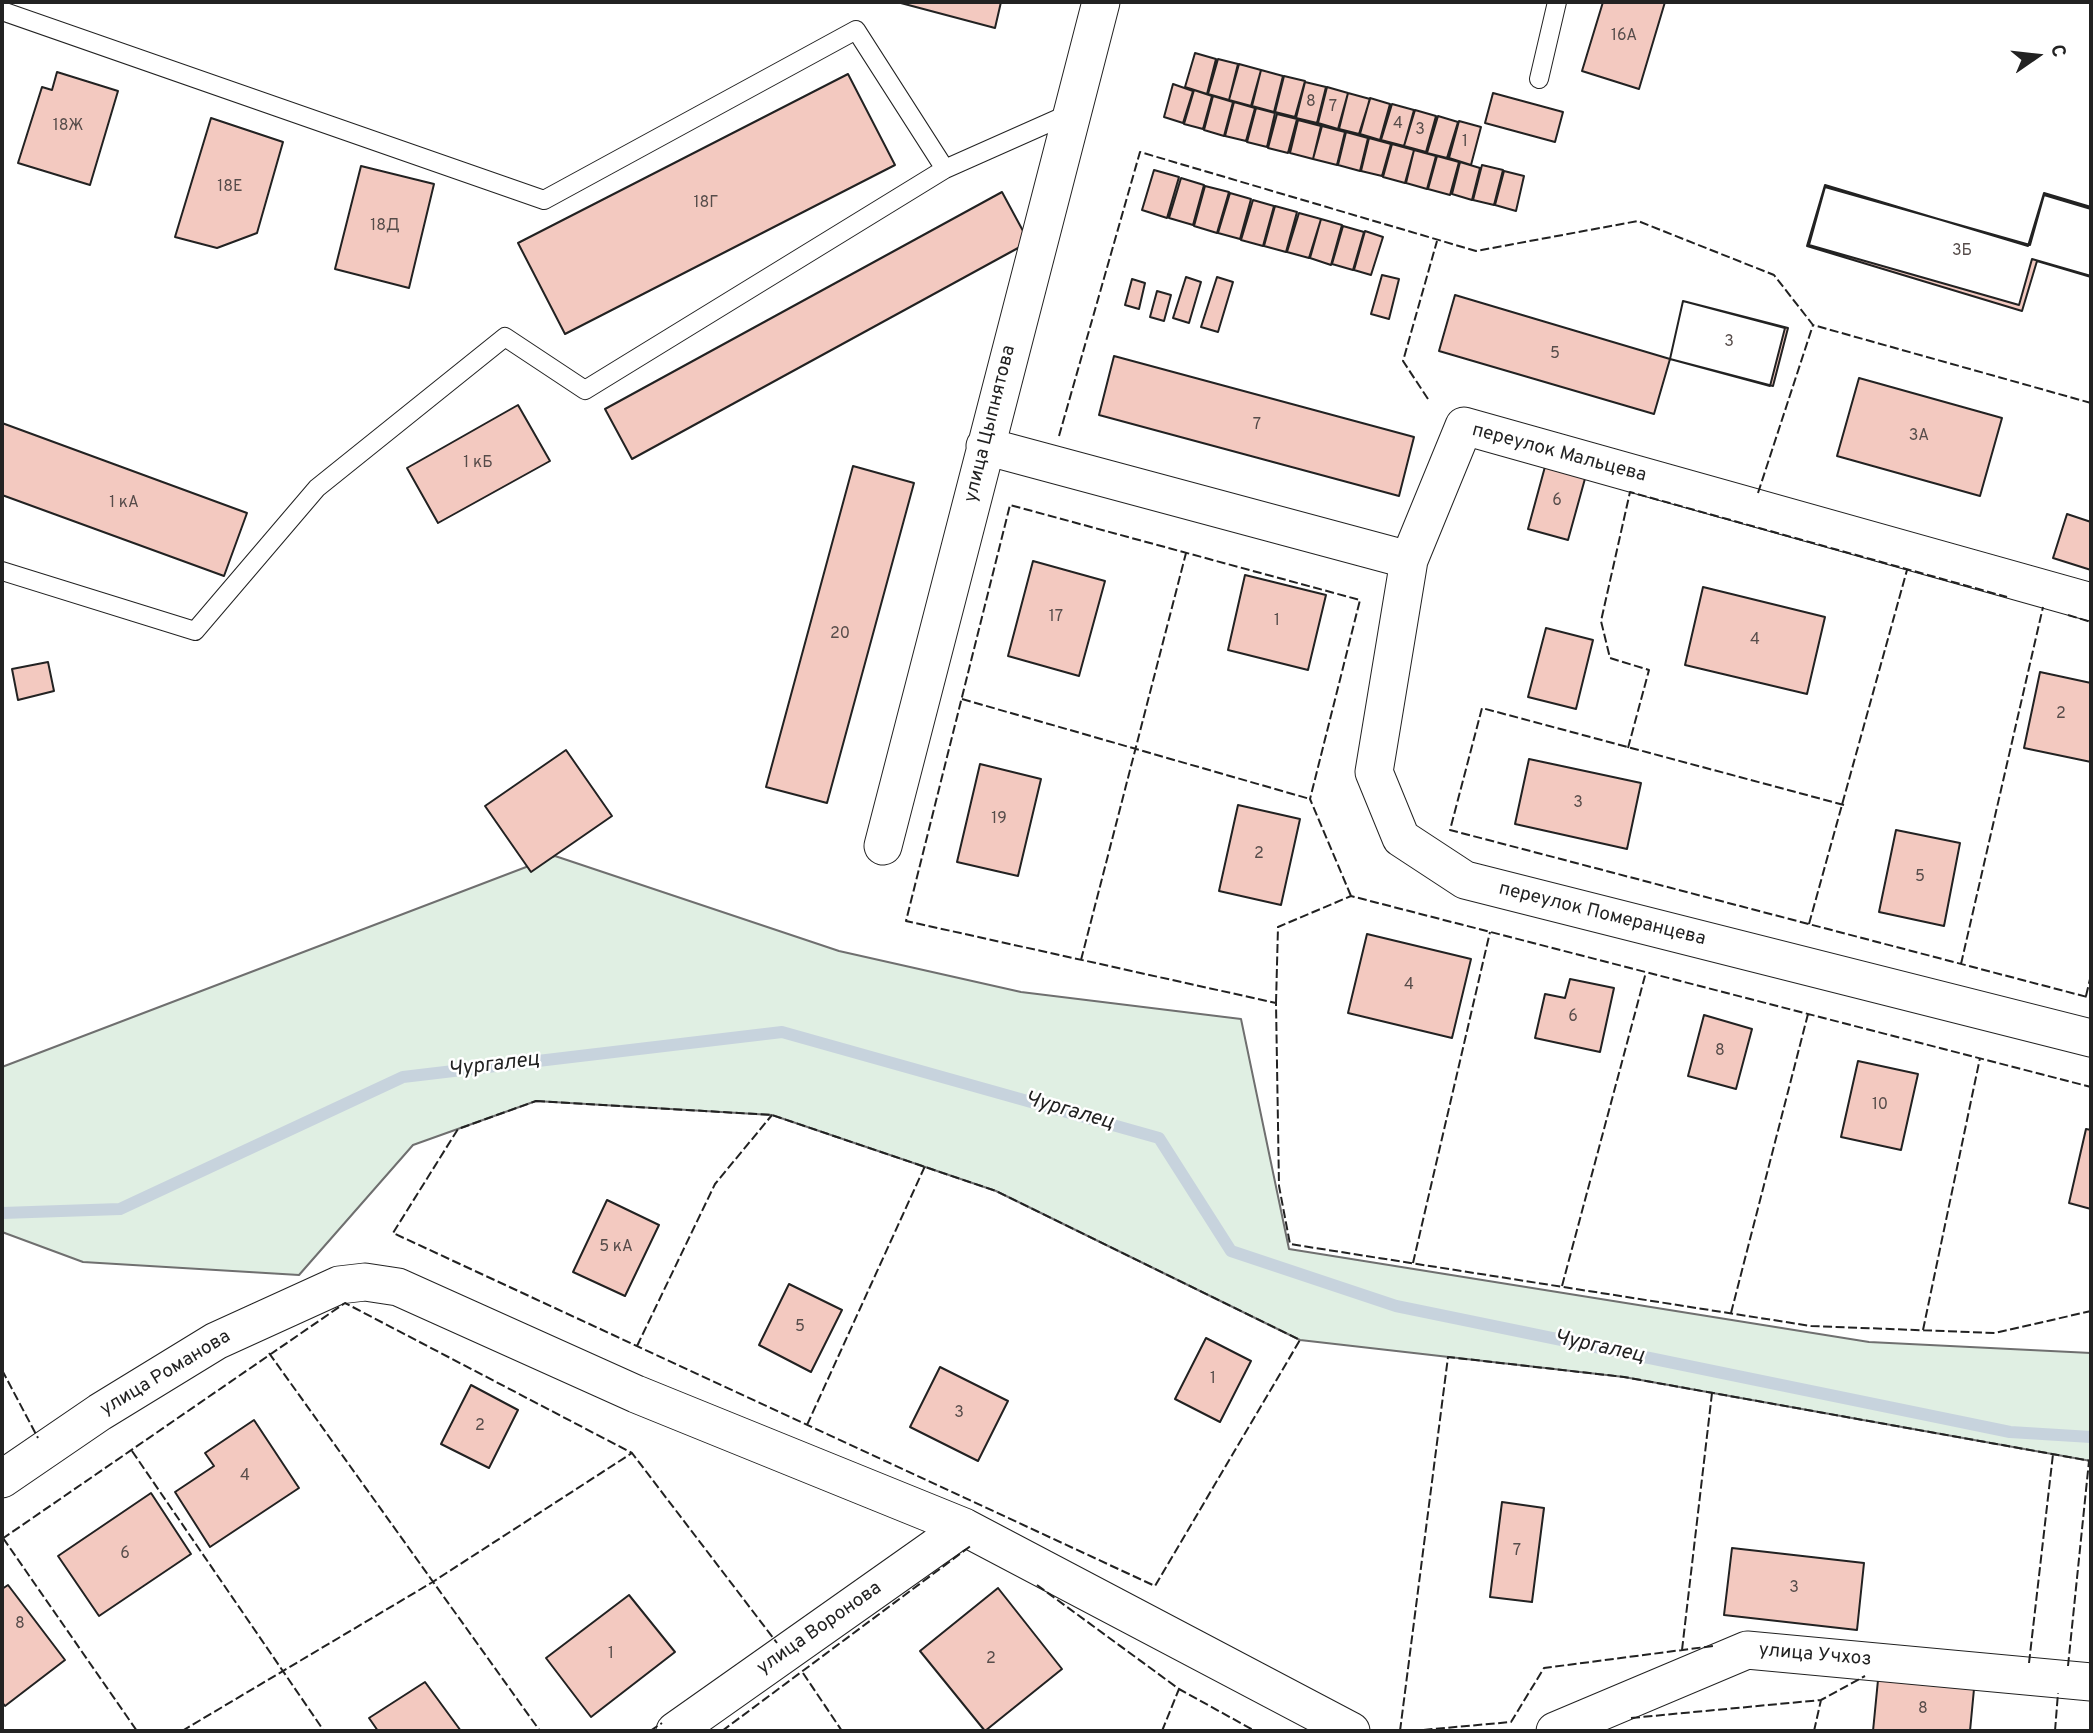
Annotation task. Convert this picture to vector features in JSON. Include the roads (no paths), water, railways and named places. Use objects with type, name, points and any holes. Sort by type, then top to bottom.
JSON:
[{"type":"street","name":"улица Цыпнятова","points":[[883,846],[1101,2]]},
{"type":"street","name":"переулок Мальцева","points":[[1409,560],[1464,426],[2091,602]]},
{"type":"street","points":[[985,446],[1409,560]]},
{"type":"street","name":"переулок Померанцева","points":[[1409,560],[1374,772],[1401,838],[1465,880],[2091,1038]]},
{"type":"street","name":"улица Романова","points":[[2,1479],[100,1412],[216,1340],[339,1285],[365,1282],[398,1287],[636,1394],[964,1527]]},
{"type":"street","points":[[964,1527],[1351,1731]]},
{"type":"street","name":"улица Воронова","points":[[675,1731],[964,1527]]},
{"type":"street","name":"улица Учхоз","points":[[1555,1731],[1747,1650],[2091,1682]]},
{"type":"lane","points":[[1539,79],[1556,2]]},
{"type":"lane","points":[[2,11],[544,200],[856,30],[945,169]]},
{"type":"lane","points":[[2,570],[195,631],[317,488],[505,337],[585,390],[945,169],[1071,113]]},
{"type":"waterway","name":"Чургалец","points":[[2,1213],[120,1209],[403,1077],[782,1032],[1159,1138],[1231,1251],[1396,1306],[2010,1432],[2091,1437]]}]
